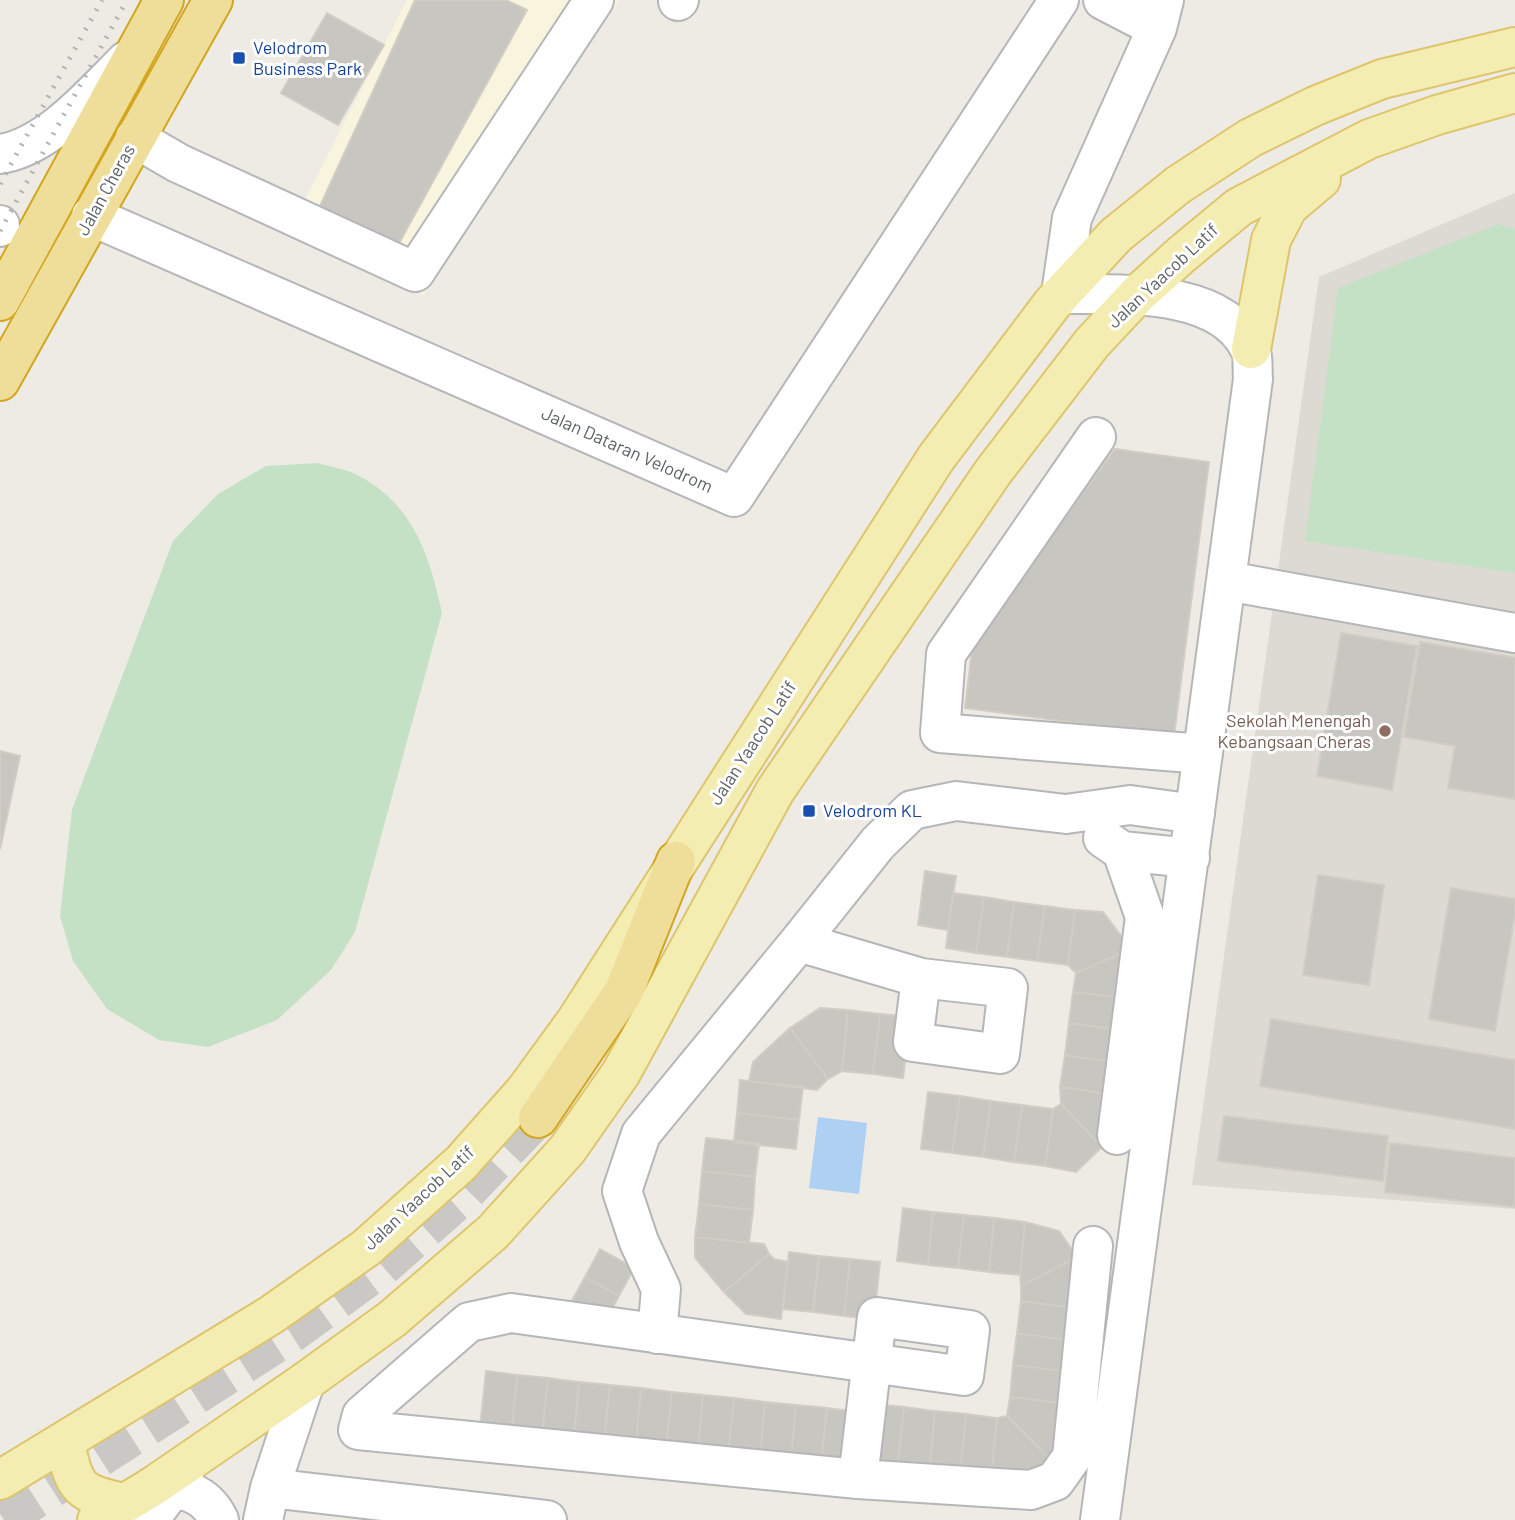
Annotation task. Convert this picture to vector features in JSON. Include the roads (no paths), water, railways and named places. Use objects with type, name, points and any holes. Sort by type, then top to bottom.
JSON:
[{"type":"highway","points":[[0,301],[164,0]]},
{"type":"highway","name":"Jalan Cheras","points":[[0,381],[213,0]]},
{"type":"highway","points":[[0,270],[37,234]]},
{"type":"highway","points":[[538,1118],[624,991],[676,861]]},
{"type":"main road","name":"Jalan Yaacob Latif","points":[[0,1480],[65,1443],[271,1315],[366,1248],[461,1163],[525,1091],[576,1021],[936,458],[1061,294],[1116,235],[1178,185],[1250,138],[1315,106],[1382,79],[1515,47]]},
{"type":"main road","name":"Jalan Yaacob Latif","points":[[148,1496],[392,1319],[493,1232],[567,1150],[621,1073],[775,791],[993,472],[1093,343],[1137,295],[1239,207],[1366,142],[1437,115],[1515,93]]},
{"type":"main road","points":[[1251,349],[1270,240],[1288,207],[1366,142]]},
{"type":"main road","points":[[65,1443],[71,1472],[77,1482],[93,1497],[148,1496]]},
{"type":"street","points":[[135,138],[178,163],[415,272],[594,0]]},
{"type":"street","name":"Jalan Dataran Velodrom","points":[[91,216],[734,497],[1059,0]]},
{"type":"street","points":[[1100,1520],[1253,379],[1251,349],[1228,320],[1198,305],[1137,295],[1061,294],[1072,218],[1161,14],[1103,0]]},
{"type":"street","points":[[0,154],[11,153],[62,125],[137,51]]},
{"type":"street","points":[[1096,438],[946,654],[940,733],[1203,754]]},
{"type":"street","points":[[1227,581],[1515,633]]},
{"type":"street","points":[[657,1334],[661,1289],[639,1242],[622,1191],[641,1134],[878,843],[912,810],[956,801],[1066,814],[1130,805],[1195,814]]},
{"type":"street","points":[[1066,814],[1122,850],[1190,858]]},
{"type":"street","points":[[1117,1135],[1145,917],[1122,850]]},
{"type":"street","points":[[799,942],[921,978]]},
{"type":"street","points":[[858,1479],[871,1364],[511,1313],[469,1322],[362,1415],[358,1430],[858,1479],[1031,1490],[1055,1481],[1072,1457],[1093,1246]]},
{"type":"street","points":[[305,1382],[267,1504],[547,1520]]},
{"type":"street","points":[[148,1496],[196,1494],[212,1506],[219,1520]]},
{"type":"water","points":[[818,1117],[867,1123],[859,1194],[809,1188]]},
{"type":"tunnel","points":[[4,1520],[293,1333],[383,1267],[460,1199],[538,1118]]},
{"type":"railway","points":[[0,184],[102,0]]},
{"type":"railway","points":[[0,231],[127,0]]},
{"type":"place","name":"Velodrom Business Park","points":[[239,58]]},
{"type":"place","name":"Sekolah Menengah Kebangsaan Cheras","points":[[1385,731]]},
{"type":"place","name":"Velodrom KL","points":[[809,811]]}]
